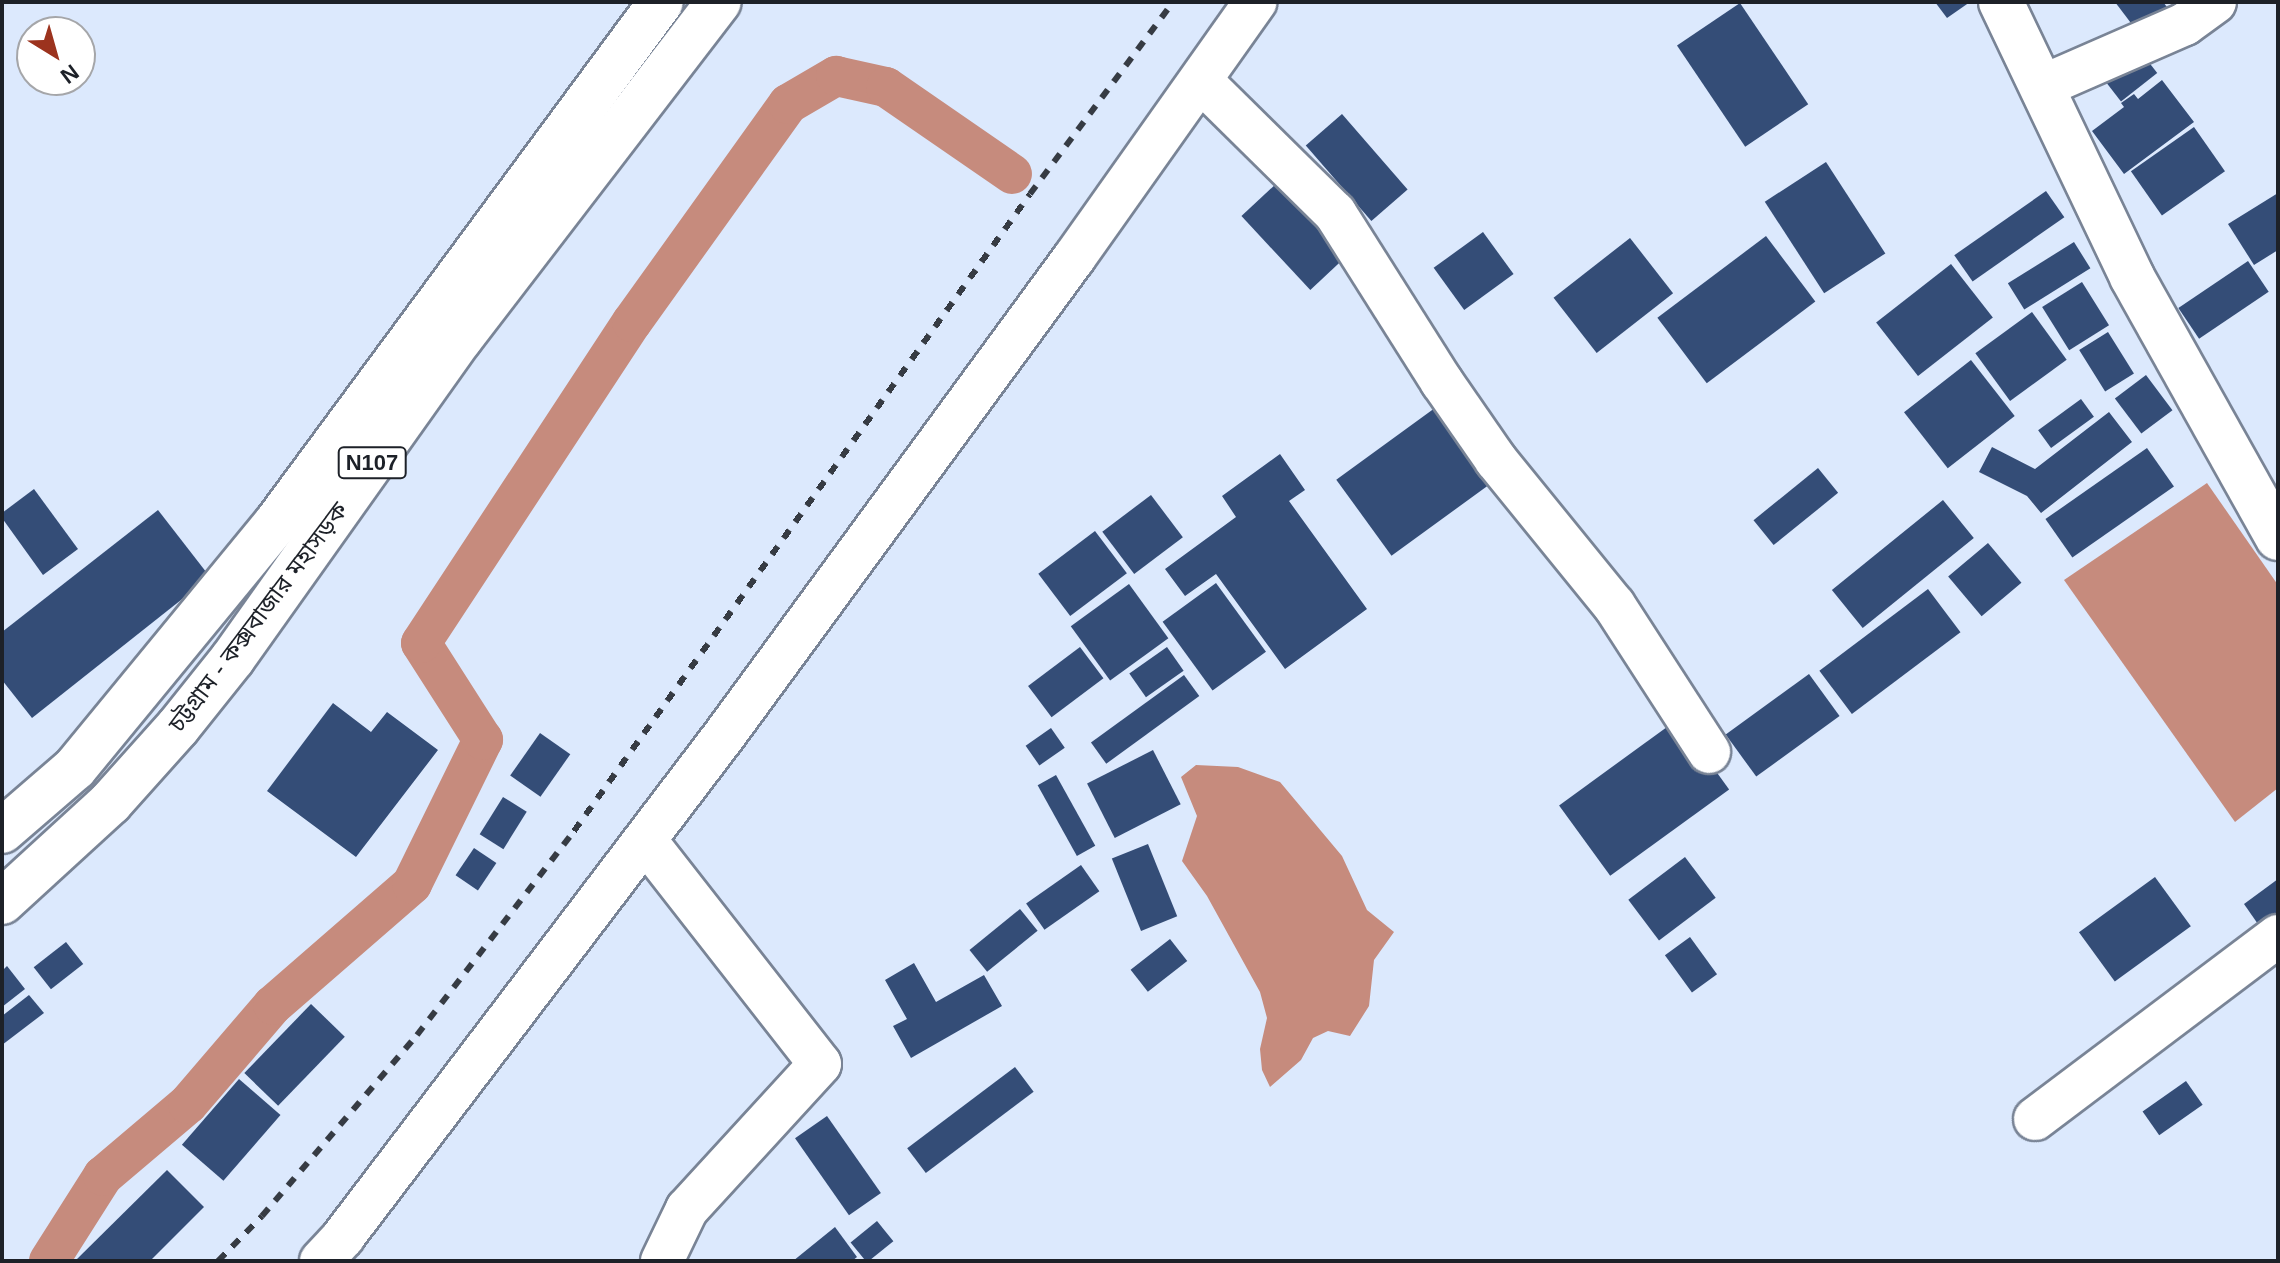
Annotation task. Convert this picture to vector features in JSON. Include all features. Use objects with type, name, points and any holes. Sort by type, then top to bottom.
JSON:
[{"type":"main road","name":"চট্টগ্রাম - কক্সবাজার মহাসড়ক","points":[[2,831],[75,768],[277,522],[661,2]]},
{"type":"main road","name":"চট্টগ্রাম - কক্সবাজার মহাসড়ক","points":[[2,902],[110,803],[188,716],[233,658],[460,339],[719,2]]},
{"type":"main road","points":[[2001,2],[2132,277],[2278,538]]},
{"type":"street","points":[[321,1261],[343,1237],[645,840],[1201,81],[1255,2]]},
{"type":"street","points":[[2043,86],[2185,24],[2215,2]]},
{"type":"street","points":[[1201,81],[1335,213],[1496,460],[1614,605],[1709,752]]},
{"type":"street","points":[[645,840],[820,1064],[687,1209],[662,1261]]},
{"type":"street","points":[[2035,1119],[2278,936]]},
{"type":"shaded area","points":[[2207,483],[2278,585],[2278,788],[2235,822],[2064,580]]},
{"type":"shaded area","points":[[1196,765],[1238,767],[1280,782],[1342,856],[1367,910],[1394,932],[1374,960],[1369,1006],[1350,1036],[1328,1031],[1313,1038],[1301,1060],[1270,1087],[1262,1070],[1260,1049],[1267,1018],[1260,992],[1207,896],[1182,861],[1197,816],[1181,777]]},
{"type":"building","points":[[1935,2],[1970,2],[1947,18]]},
{"type":"building","points":[[2115,2],[2163,2],[2171,12],[2140,35]]},
{"type":"building","points":[[1740,3],[1808,104],[1745,147],[1677,45]]},
{"type":"building","points":[[2140,51],[2157,73],[2121,101],[2104,79]]},
{"type":"building","points":[[2162,80],[2194,122],[2124,174],[2092,131],[2124,107],[2121,103],[2134,94],[2138,99]]},
{"type":"building","points":[[1342,114],[1408,189],[1371,221],[1306,145]]},
{"type":"building","points":[[2194,127],[2225,171],[2162,215],[2131,171]]},
{"type":"building","points":[[1826,162],[1885,253],[1824,293],[1765,202]]},
{"type":"building","points":[[1278,182],[1347,256],[1310,290],[1241,216]]},
{"type":"building","points":[[2046,191],[2064,217],[1973,281],[1954,255]]},
{"type":"building","points":[[2278,193],[2278,250],[2254,265],[2228,224]]},
{"type":"building","points":[[1483,232],[1514,274],[1464,310],[1434,268]]},
{"type":"building","points":[[1766,236],[1815,301],[1707,383],[1657,318]]},
{"type":"building","points":[[1630,238],[1673,293],[1597,353],[1554,298]]},
{"type":"building","points":[[2074,242],[2090,268],[2024,310],[2008,283]]},
{"type":"building","points":[[2248,261],[2269,292],[2199,339],[2178,308]]},
{"type":"building","points":[[1951,264],[1993,318],[1918,376],[1876,322]]},
{"type":"building","points":[[2082,282],[2109,325],[2069,350],[2042,307]]},
{"type":"building","points":[[2032,312],[2067,360],[2010,401],[1975,353]]},
{"type":"building","points":[[2108,332],[2134,374],[2105,392],[2079,350]]},
{"type":"building","points":[[1971,360],[2015,416],[1948,468],[1904,412]]},
{"type":"building","points":[[2146,375],[2172,410],[2141,434],[2115,398]]},
{"type":"building","points":[[2081,399],[2094,417],[2051,448],[2038,430]]},
{"type":"building","points":[[1439,405],[1494,481],[1392,556],[1336,480]]},
{"type":"building","points":[[2109,412],[2132,442],[2041,513],[2027,496],[1979,472],[1992,447],[2035,469]]},
{"type":"building","points":[[2147,448],[2174,487],[2072,558],[2045,519]]},
{"type":"building","points":[[1280,454],[1305,490],[1289,501],[1367,609],[1285,669],[1216,574],[1185,596],[1165,569],[1236,517],[1222,496]]},
{"type":"building","points":[[1818,468],[1838,493],[1774,545],[1753,520]]},
{"type":"building","points":[[34,489],[78,549],[43,575],[2,518],[2,513]]},
{"type":"building","points":[[1151,495],[1183,537],[1134,574],[1102,532]]},
{"type":"building","points":[[1943,500],[1974,538],[1863,628],[1832,590]]},
{"type":"building","points":[[158,510],[210,577],[32,718],[2,680],[2,632]]},
{"type":"building","points":[[1095,531],[1127,573],[1070,616],[1038,574]]},
{"type":"building","points":[[1988,543],[2021,583],[1982,616],[1948,576]]},
{"type":"building","points":[[1216,583],[1266,652],[1213,691],[1163,622]]},
{"type":"building","points":[[1129,584],[1168,638],[1110,681],[1071,626]]},
{"type":"building","points":[[1928,589],[1960,632],[1852,714],[1819,671]]},
{"type":"building","points":[[1080,647],[1103,678],[1052,717],[1028,686]]},
{"type":"building","points":[[1167,647],[1184,671],[1146,697],[1129,673]]},
{"type":"building","points":[[1809,674],[1840,716],[1756,777],[1726,735]]},
{"type":"building","points":[[1184,675],[1199,696],[1106,764],[1091,743]]},
{"type":"building","points":[[333,703],[371,732],[387,712],[438,750],[356,857],[267,791]]},
{"type":"building","points":[[1678,719],[1729,789],[1610,876],[1559,805]]},
{"type":"building","points":[[1051,728],[1065,748],[1039,765],[1026,746]]},
{"type":"building","points":[[540,733],[570,754],[540,797],[510,776]]},
{"type":"building","points":[[1153,750],[1181,804],[1115,838],[1087,784]]},
{"type":"building","points":[[1056,775],[1095,846],[1077,856],[1038,785]]},
{"type":"building","points":[[503,797],[527,812],[503,849],[480,834]]},
{"type":"building","points":[[1148,844],[1177,916],[1141,931],[1112,859]]},
{"type":"building","points":[[474,848],[496,863],[478,890],[456,875]]},
{"type":"building","points":[[1685,857],[1716,898],[1659,940],[1628,900]]},
{"type":"building","points":[[1081,865],[1099,891],[1044,930],[1026,903]]},
{"type":"building","points":[[2155,877],[2191,926],[2115,982],[2079,932]]},
{"type":"building","points":[[2278,879],[2278,914],[2260,927],[2244,904]]},
{"type":"building","points":[[1020,909],[1038,931],[987,972],[969,950]]},
{"type":"building","points":[[1690,937],[1717,974],[1692,992],[1665,955]]},
{"type":"building","points":[[1170,939],[1187,961],[1148,992],[1131,970]]},
{"type":"building","points":[[66,942],[83,964],[51,989],[34,967]]},
{"type":"building","points":[[914,963],[936,1002],[984,975],[1002,1006],[911,1058],[893,1026],[907,1019],[885,980]]},
{"type":"building","points":[[7,966],[25,989],[2,1007],[2,971]]},
{"type":"building","points":[[29,995],[44,1013],[2,1045],[2,1016]]},
{"type":"building","points":[[311,1004],[345,1037],[278,1106],[244,1073]]},
{"type":"building","points":[[1015,1067],[1034,1092],[926,1173],[907,1148]]},
{"type":"building","points":[[239,1079],[281,1115],[223,1181],[182,1145]]},
{"type":"building","points":[[2186,1081],[2203,1105],[2159,1135],[2143,1111]]},
{"type":"building","points":[[827,1116],[881,1193],[849,1215],[795,1138]]},
{"type":"building","points":[[167,1170],[204,1207],[150,1261],[75,1261]]},
{"type":"building","points":[[877,1221],[893,1241],[869,1261],[851,1242]]},
{"type":"building","points":[[835,1227],[857,1257],[852,1261],[793,1261]]},
{"type":"waterway","points":[[49,1261],[103,1176],[188,1104],[273,1005],[412,884],[483,740],[421,643],[632,322],[788,104],[836,76],[886,87],[1012,174]]},
{"type":"railway","points":[[218,1261],[262,1216],[417,1035],[574,831],[1030,194],[1173,2]]}]
